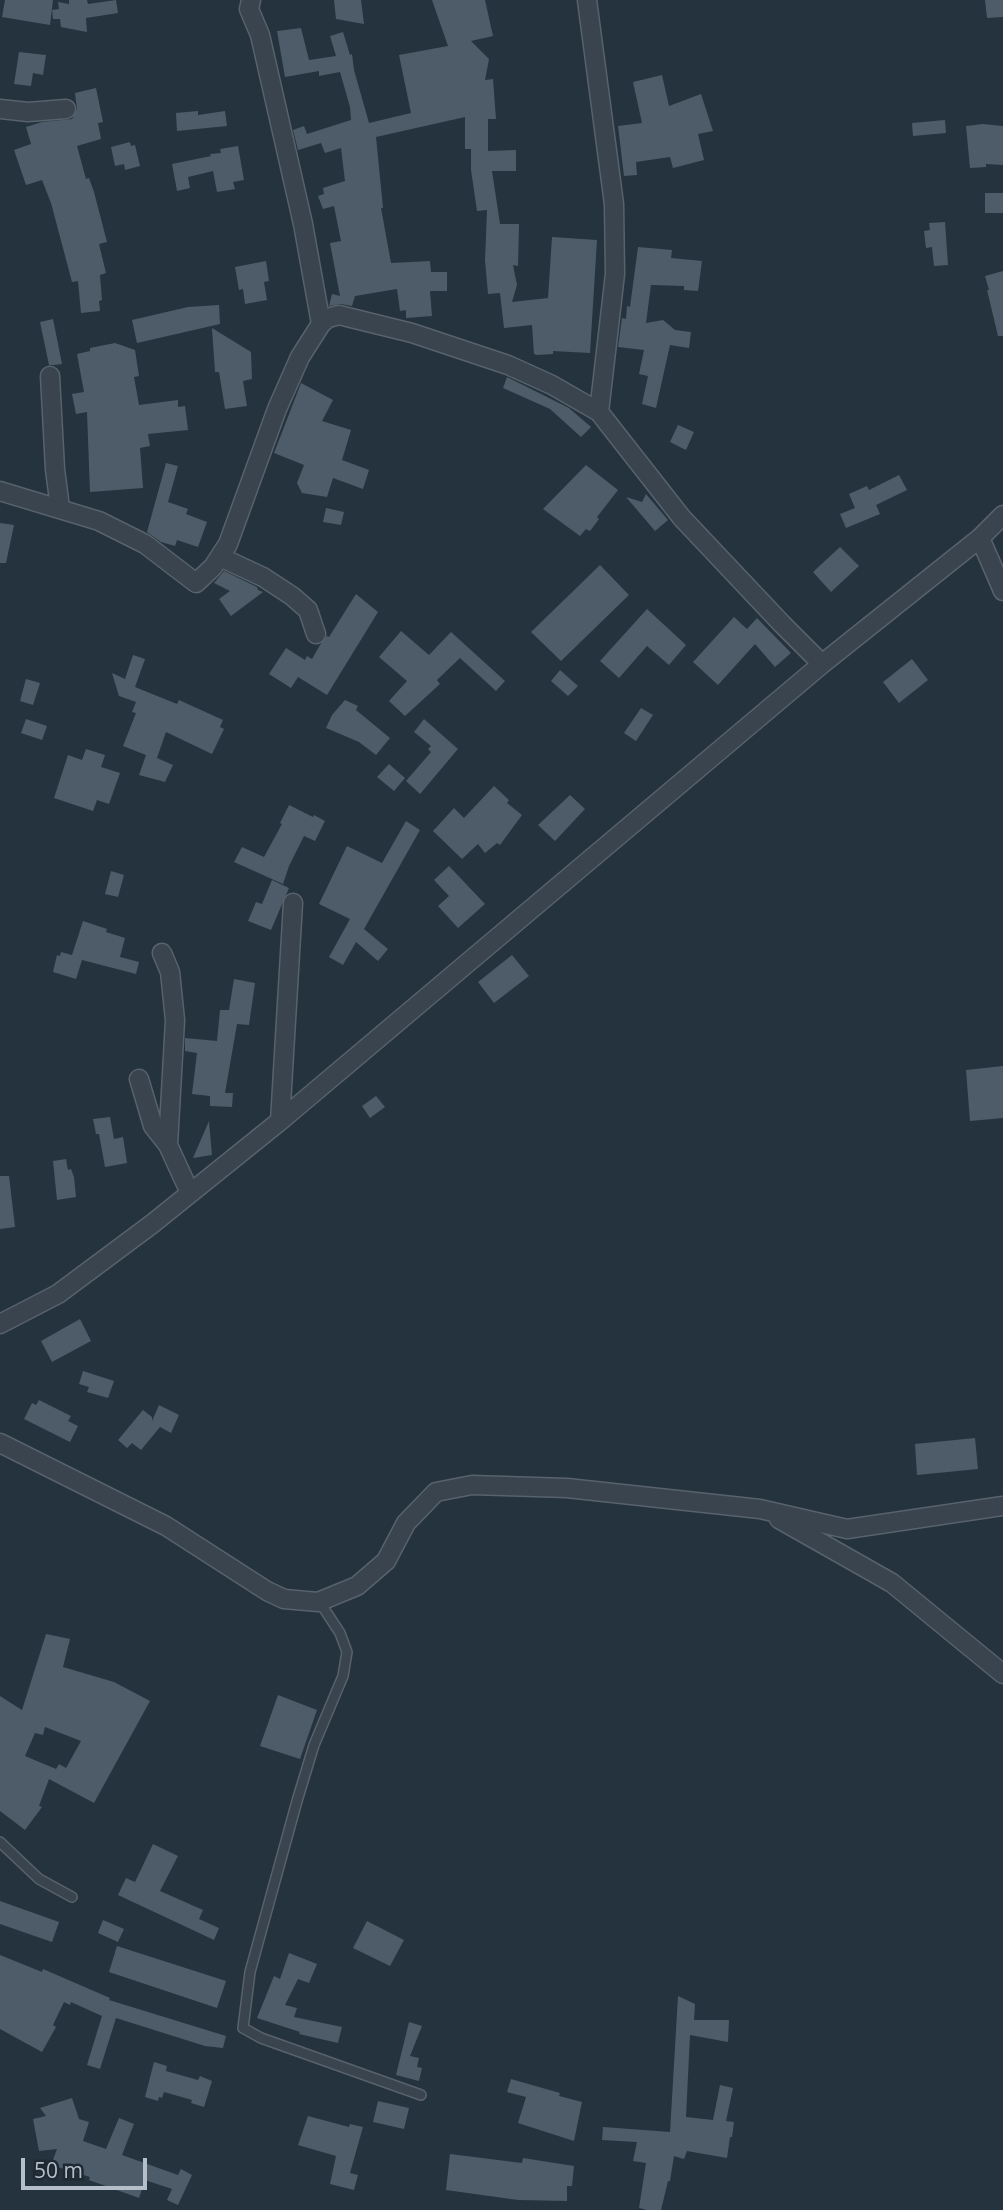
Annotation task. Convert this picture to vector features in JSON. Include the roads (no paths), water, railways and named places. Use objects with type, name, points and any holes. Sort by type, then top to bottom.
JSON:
[{"type":"street","points":[[251,0],[249,9],[260,35],[303,225],[321,324]]},
{"type":"street","points":[[587,0],[614,204],[615,274],[599,412]]},
{"type":"street","points":[[0,109],[28,112],[66,109]]},
{"type":"street","points":[[0,491],[99,521],[145,544],[196,583],[213,567],[229,544],[277,408],[300,357],[321,324],[328,318],[339,315],[412,333],[508,365],[552,385],[599,412],[682,518],[822,664]]},
{"type":"street","points":[[50,376],[60,508]]},
{"type":"street","points":[[0,1324],[58,1294],[280,1121],[822,664],[980,538],[1003,515]]},
{"type":"street","points":[[980,538],[1002,587]]},
{"type":"street","points":[[220,557],[263,577],[292,596],[308,610],[316,634]]},
{"type":"street","points":[[280,1121],[293,903]]},
{"type":"street","points":[[162,953],[170,972],[175,1020],[168,1146]]},
{"type":"street","points":[[139,1079],[152,1126],[168,1146],[190,1193]]},
{"type":"street","points":[[0,1443],[166,1525],[267,1591],[284,1599],[319,1601],[357,1586],[386,1561],[405,1523],[436,1492],[472,1485],[567,1488],[760,1509],[847,1529],[1003,1506]]},
{"type":"street","points":[[760,1509],[892,1583],[1003,1674]]},
{"type":"lane","points":[[319,1601],[340,1633],[347,1653],[343,1676],[314,1745],[296,1801],[250,1972],[243,2028],[261,2038],[421,2095]]},
{"type":"lane","points":[[0,1842],[39,1879],[72,1897]]}]
